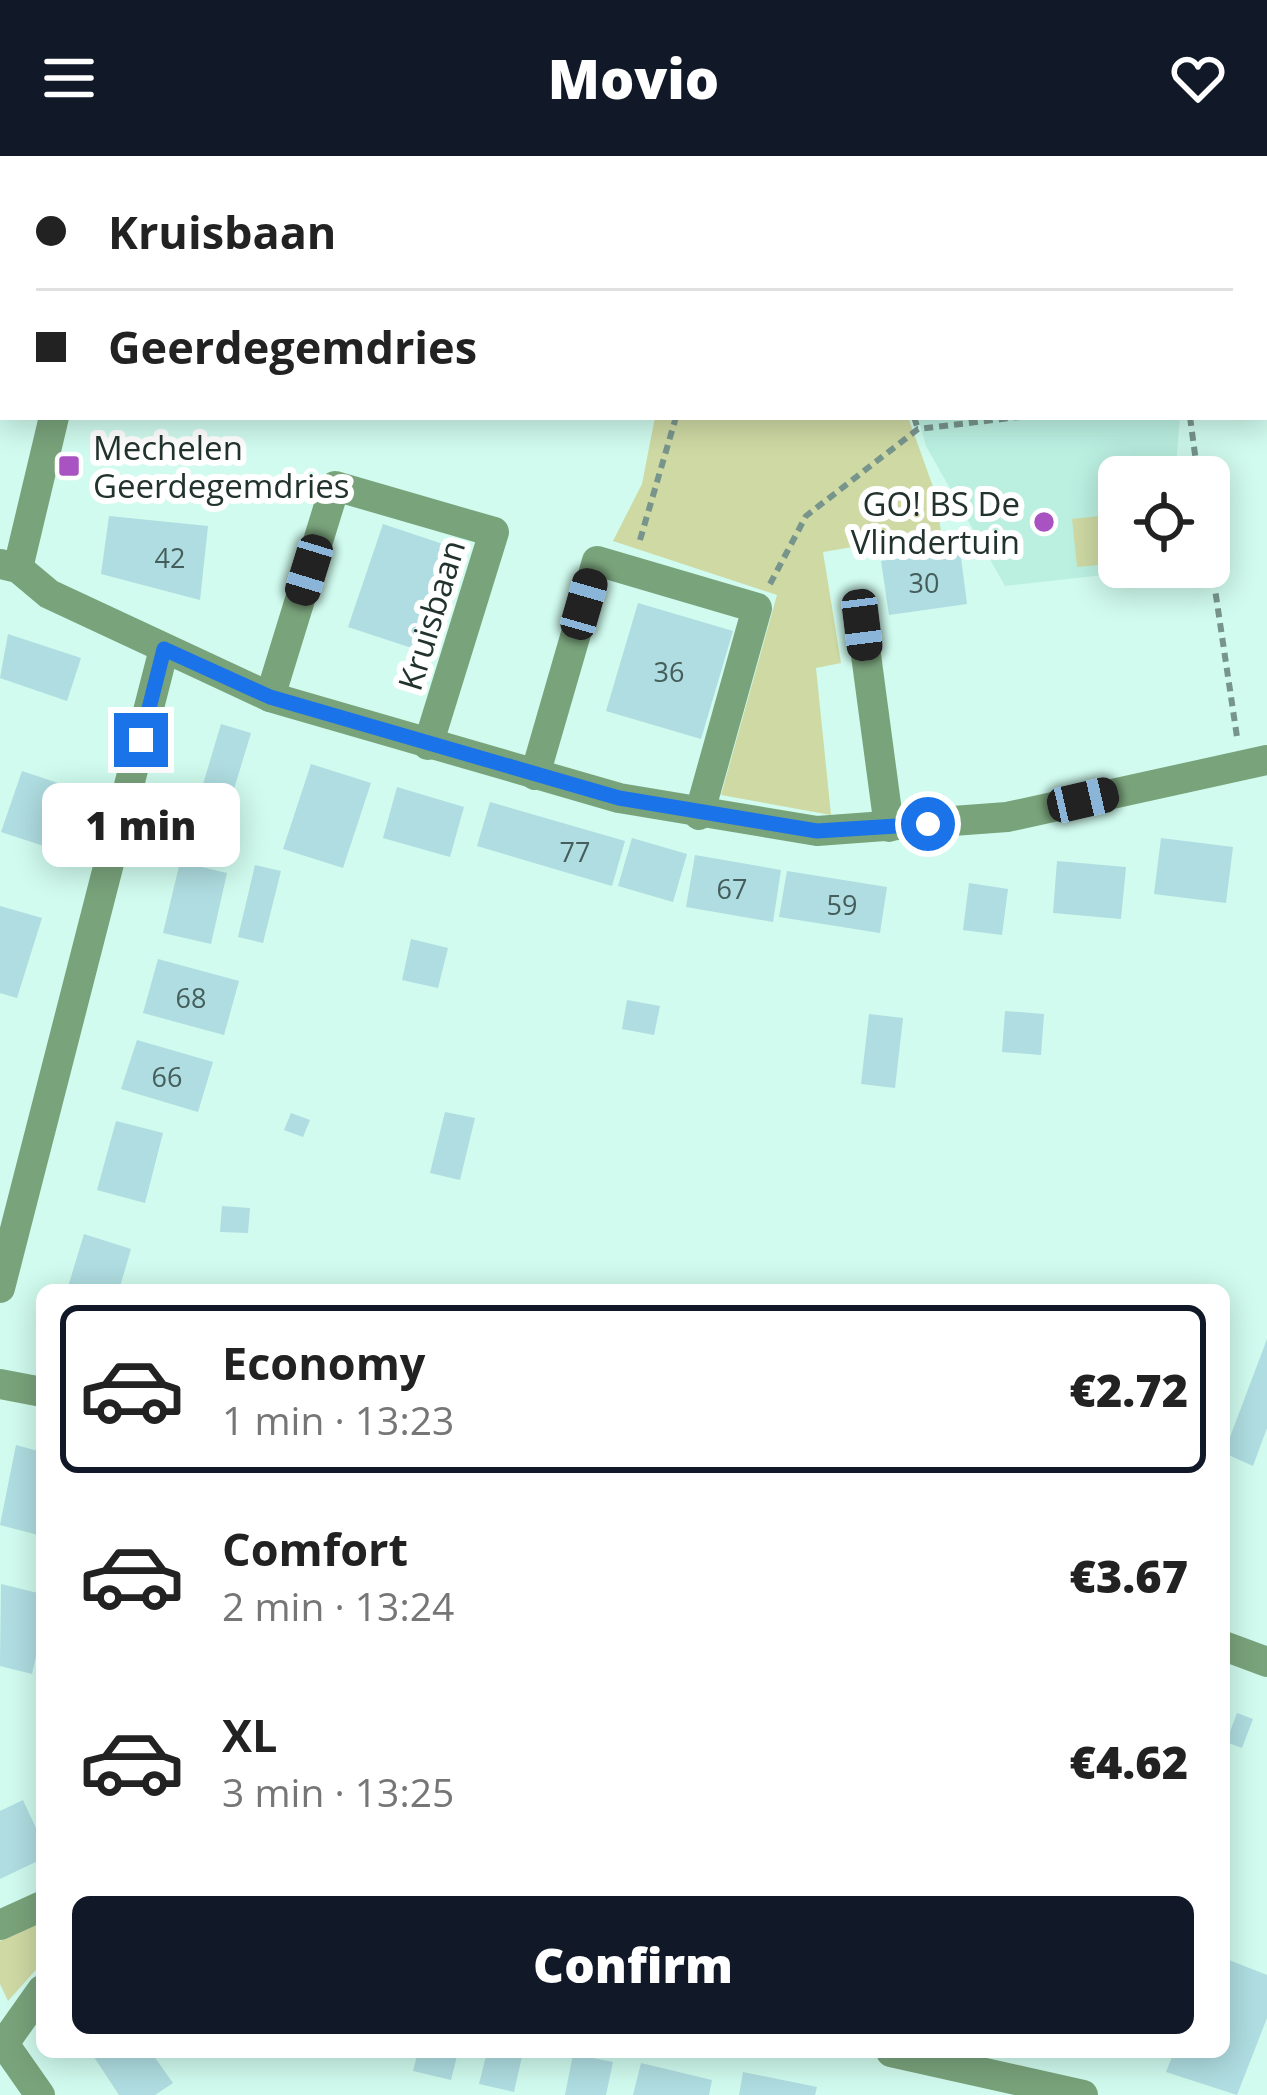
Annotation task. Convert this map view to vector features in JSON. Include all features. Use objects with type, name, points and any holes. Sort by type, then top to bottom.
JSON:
[{"type":"street","points":[[9,566],[53,420]]},
{"type":"street","name":"Kruisbaan","points":[[270,697],[334,485],[494,532],[428,745]]},
{"type":"street","points":[[535,775],[597,561],[758,608],[699,815]]},
{"type":"street","name":"Kruisbaan","points":[[9,566],[49,594],[270,697],[535,775],[699,815],[817,831],[1007,817],[1254,762]]},
{"type":"street","points":[[862,625],[889,827]]},
{"type":"street","points":[[0,1288],[164,649]]},
{"type":"street","points":[[0,1384],[36,1391]]},
{"type":"street","points":[[1230,1648],[1267,1662]]},
{"type":"street","points":[[0,1924],[36,1909]]},
{"type":"street","points":[[36,1998],[2,2042],[40,2095]]},
{"type":"street","points":[[918,2058],[1083,2095]]},
{"type":"path","points":[[631,572],[675,420]]},
{"type":"path","points":[[915,420],[918,430]]},
{"type":"path","points":[[758,608],[806,516],[918,430],[996,420]]},
{"type":"path","points":[[1190,420],[1195,456]]},
{"type":"path","points":[[1217,588],[1254,762]]},
{"type":"shaded area","points":[[654,420],[909,420],[936,495],[941,532],[823,552],[841,663],[816,668],[831,815],[721,795],[777,595],[613,541],[642,484]]},
{"type":"shaded area","name":"GO! BS De Vlindertuin","points":[[919,420],[1180,420],[1177,456],[1098,456],[1098,576],[1005,586],[926,446]]},
{"type":"shaded area","points":[[1098,516],[1098,565],[1077,567],[1072,519]]},
{"type":"shaded area","points":[[36,1923],[36,1970],[8,2001],[0,1984],[0,1941]]},
{"type":"building","points":[[109,516],[208,526],[200,600],[101,574]]},
{"type":"building","points":[[383,524],[464,551],[430,654],[348,627]]},
{"type":"building","points":[[960,550],[967,604],[889,615],[881,561]]},
{"type":"building","points":[[638,603],[733,631],[701,739],[606,711]]},
{"type":"building","points":[[8,634],[81,658],[67,701],[0,678]]},
{"type":"building","points":[[221,724],[251,733],[231,799],[201,791]]},
{"type":"building","points":[[311,764],[371,783],[343,868],[283,849]]},
{"type":"building","points":[[22,771],[82,791],[62,852],[1,832]]},
{"type":"building","points":[[397,787],[464,807],[450,857],[383,838]]},
{"type":"building","points":[[490,802],[625,841],[612,886],[477,846]]},
{"type":"building","points":[[632,838],[687,854],[673,902],[618,886]]},
{"type":"building","points":[[1161,838],[1233,847],[1226,903],[1154,894]]},
{"type":"building","points":[[695,855],[781,870],[773,922],[686,907]]},
{"type":"building","points":[[1057,861],[1126,867],[1121,919],[1053,913]]},
{"type":"building","points":[[180,862],[227,873],[211,944],[163,933]]},
{"type":"building","points":[[255,865],[281,871],[263,943],[238,937]]},
{"type":"building","points":[[787,871],[887,887],[880,933],[779,917]]},
{"type":"building","points":[[969,883],[1008,889],[1002,935],[963,930]]},
{"type":"building","points":[[0,906],[42,918],[17,998],[0,993]]},
{"type":"building","points":[[411,939],[448,948],[438,988],[402,980]]},
{"type":"building","points":[[158,959],[239,981],[224,1035],[143,1013]]},
{"type":"building","points":[[627,1000],[660,1006],[654,1035],[622,1029]]},
{"type":"building","points":[[1005,1011],[1044,1014],[1041,1055],[1002,1052]]},
{"type":"building","points":[[869,1014],[903,1018],[895,1088],[861,1084]]},
{"type":"building","points":[[137,1040],[213,1062],[198,1112],[121,1089]]},
{"type":"building","points":[[445,1112],[475,1118],[460,1180],[430,1173]]},
{"type":"building","points":[[291,1113],[310,1120],[303,1137],[284,1130]]},
{"type":"building","points":[[116,1121],[163,1133],[145,1203],[97,1190]]},
{"type":"building","points":[[222,1206],[250,1208],[248,1233],[220,1232]]},
{"type":"building","points":[[84,1234],[131,1249],[121,1284],[69,1284]]},
{"type":"building","points":[[1267,1339],[1267,1428],[1253,1466],[1230,1456],[1230,1437]]},
{"type":"building","points":[[16,1445],[36,1450],[36,1534],[0,1525]]},
{"type":"building","points":[[1,1584],[36,1593],[36,1656],[32,1674],[0,1666]]},
{"type":"building","points":[[1237,1713],[1253,1719],[1242,1748],[1230,1744]]},
{"type":"building","points":[[23,1800],[36,1828],[36,1862],[0,1879],[0,1811]]},
{"type":"building","points":[[1230,1960],[1267,1975],[1267,2018],[1237,2095],[1166,2072],[1172,2058],[1230,2058]]},
{"type":"building","points":[[95,2058],[155,2058],[173,2083],[155,2095],[119,2095]]},
{"type":"building","points":[[416,2058],[456,2058],[451,2080],[413,2071]]},
{"type":"building","points":[[486,2058],[522,2058],[514,2092],[479,2084]]},
{"type":"building","points":[[572,2058],[613,2062],[606,2095],[565,2095]]},
{"type":"building","points":[[641,2063],[712,2080],[709,2095],[633,2095]]},
{"type":"building","points":[[743,2072],[817,2087],[815,2095],[739,2095]]},
{"type":"place","name":"Mechelen Geerdegemdries","points":[[69,466]]},
{"type":"place","name":"GO! BS De Vlindertuin","points":[[1044,522]]},
{"type":"route","points":[[141,740],[164,649],[270,697],[619,798],[699,815],[817,831],[928,824]]}]
